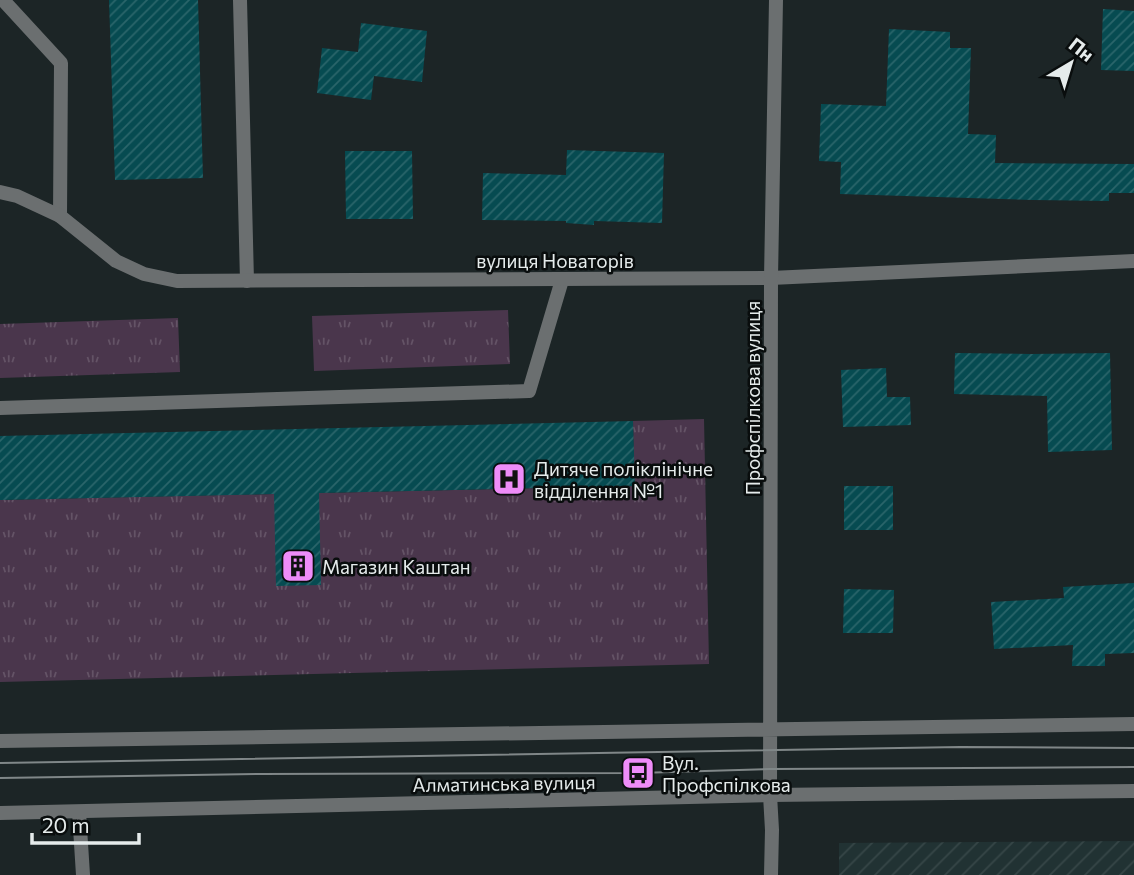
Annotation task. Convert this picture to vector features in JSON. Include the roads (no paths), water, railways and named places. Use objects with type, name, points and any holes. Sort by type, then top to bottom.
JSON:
[{"type":"street","points":[[3,0],[61,63],[60,216]]},
{"type":"street","points":[[240,0],[247,281]]},
{"type":"street","name":"Профспілкова вулиця","points":[[771,875],[771,278],[776,0]]},
{"type":"street","name":"вулиця Новаторів","points":[[0,192],[17,196],[60,216],[116,261],[144,274],[177,281],[771,278],[1134,261]]},
{"type":"street","points":[[0,408],[529,391],[562,280]]},
{"type":"street","points":[[0,741],[1134,724]]},
{"type":"street","name":"Алматинська вулиця","points":[[0,813],[770,795],[1134,791]]},
{"type":"street","points":[[79,812],[83,875]]},
{"type":"tram line","points":[[0,763],[960,747],[1134,748]]},
{"type":"tram line","points":[[0,778],[1134,767]]},
{"type":"place","name":"Дитяче поліклінічне відділення №1","points":[[509,479]]},
{"type":"place","name":"Магазин Каштан","points":[[298,566]]},
{"type":"place","name":"Вул. Профспілкова","points":[[638,773]]}]
